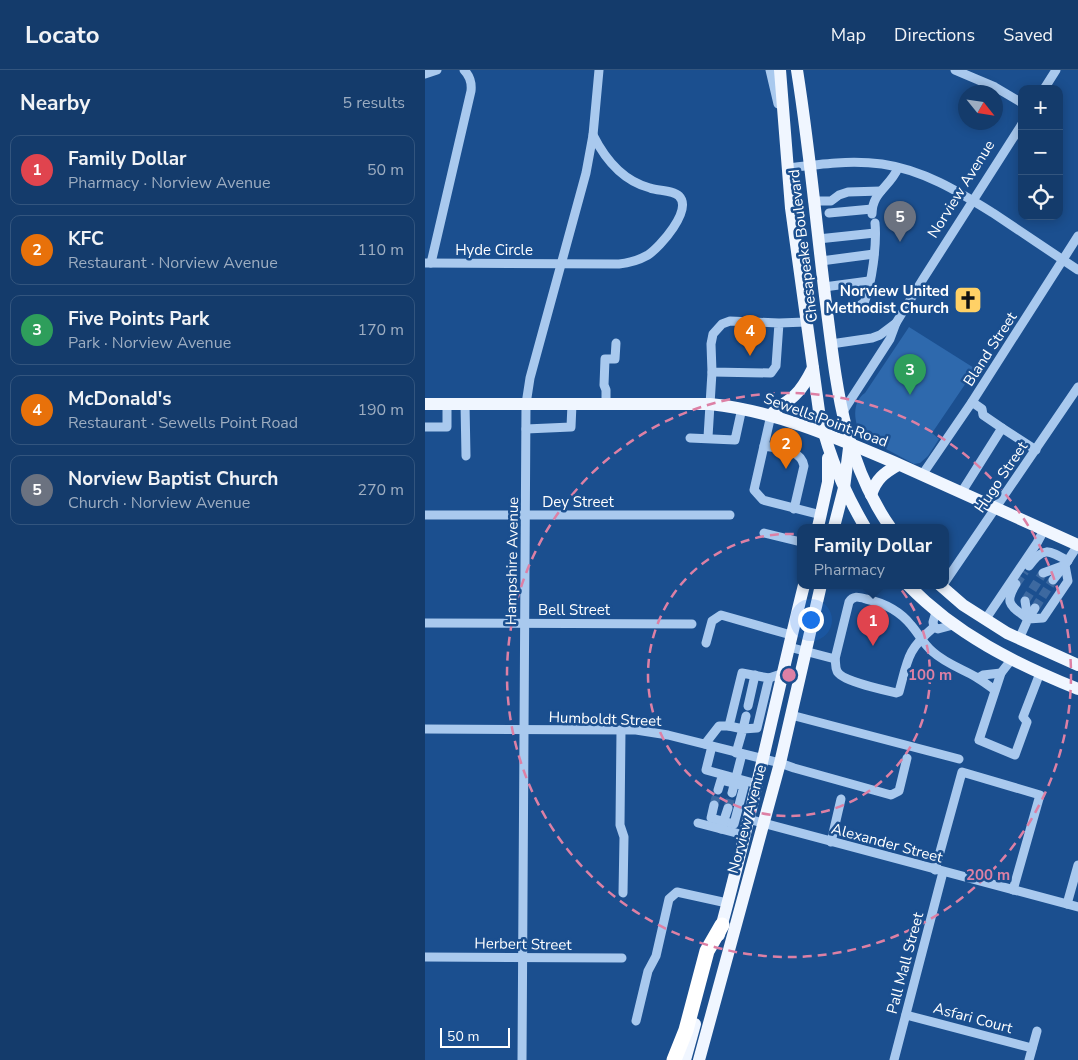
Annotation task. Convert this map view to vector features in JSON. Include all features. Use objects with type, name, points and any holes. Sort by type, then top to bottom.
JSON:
[{"type":"highway","points":[[674,1060],[684,1036],[707,951],[722,925]]},
{"type":"main road","name":"Chesapeake Boulevard","points":[[781,70],[791,208],[806,322],[824,434],[844,488],[863,524]]},
{"type":"main road","name":"Chesapeake Boulevard","points":[[797,70],[841,414],[849,443],[871,495],[889,524]]},
{"type":"main road","points":[[771,415],[777,408],[797,394],[813,368]]},
{"type":"main road","name":"Sewells Point Road","points":[[425,404],[710,404],[742,408],[771,415],[849,443],[1078,545]]},
{"type":"main road","points":[[819,521],[829,472],[824,434]]},
{"type":"main road","points":[[836,524],[844,488],[849,443]]},
{"type":"main road","points":[[871,495],[878,478],[898,465]]},
{"type":"main road","name":"Norview Avenue","points":[[685,1060],[722,925],[763,759],[763,728],[775,676],[790,641],[803,589]]},
{"type":"main road","name":"Norview Avenue","points":[[699,1060],[727,951],[780,763],[820,589]]},
{"type":"main road","points":[[912,589],[936,612],[982,644],[1011,660],[1078,689]]},
{"type":"main road","points":[[948,589],[985,620],[1019,639],[1078,665]]},
{"type":"main road","points":[[1011,660],[1019,639]]},
{"type":"street","points":[[425,74],[437,70]]},
{"type":"street","points":[[428,263],[471,91],[472,83],[469,76],[463,70]]},
{"type":"street","name":"Hampshire Avenue","points":[[522,1060],[526,404],[530,378],[582,188],[593,135],[599,70]]},
{"type":"street","points":[[770,70],[785,138]]},
{"type":"street","points":[[955,70],[995,87],[1018,101]]},
{"type":"street","points":[[1047,85],[1056,70]]},
{"type":"street","name":"Norview Avenue","points":[[841,414],[890,339],[896,323],[1018,130]]},
{"type":"street","name":"Hyde Circle","points":[[428,263],[619,264],[642,258],[658,247],[673,229],[683,205],[682,200],[675,194],[649,188],[626,177],[599,147],[593,135]]},
{"type":"street","points":[[788,168],[858,162],[898,168],[936,180],[973,200],[1078,270]]},
{"type":"street","points":[[827,308],[861,306],[865,300],[874,254],[874,199],[890,181],[898,168]]},
{"type":"street","points":[[813,201],[831,200],[848,192],[881,191]]},
{"type":"street","points":[[829,213],[874,220]]},
{"type":"street","points":[[818,239],[874,220]]},
{"type":"street","name":"Bland Street","points":[[922,475],[972,402],[1078,236]]},
{"type":"street","points":[[821,261],[874,254]]},
{"type":"street","points":[[824,287],[869,281]]},
{"type":"street","points":[[708,437],[712,372],[711,344],[713,334],[723,324],[731,321],[806,322]]},
{"type":"street","points":[[712,372],[771,373],[776,366],[779,323]]},
{"type":"street","name":"Norview Avenue","points":[[831,344],[872,338],[880,335],[896,323]]},
{"type":"street","points":[[606,404],[604,384],[605,359],[615,359],[616,343]]},
{"type":"street","name":"Hugo Street","points":[[949,577],[997,509],[1078,387]]},
{"type":"street","points":[[972,402],[982,409],[983,415],[1035,450]]},
{"type":"street","points":[[425,427],[447,427],[447,404]]},
{"type":"street","points":[[465,404],[466,456]]},
{"type":"street","points":[[526,429],[571,427],[572,404]]},
{"type":"street","points":[[690,438],[708,437],[735,440],[742,408]]},
{"type":"street","points":[[771,415],[754,490],[763,500],[794,509],[819,521]]},
{"type":"street","points":[[961,493],[1002,428]]},
{"type":"street","points":[[764,446],[793,452],[803,460],[804,466],[794,509]]},
{"type":"street","name":"Dey Street","points":[[425,515],[730,515]]},
{"type":"street","points":[[985,620],[1037,544],[1044,530]]},
{"type":"street","points":[[764,533],[797,541]]},
{"type":"street","points":[[1053,580],[1067,563],[1078,545]]},
{"type":"street","points":[[1025,572],[1037,555],[1044,552],[1051,552],[1067,563]]},
{"type":"street","points":[[1043,573],[1067,563]]},
{"type":"street","points":[[1016,584],[1009,595],[1009,601],[1028,619],[1043,618],[1068,581],[1067,563]]},
{"type":"street","points":[[953,625],[938,629],[934,628],[920,639],[909,654],[899,692],[896,693],[863,684],[840,675],[837,671],[835,659],[849,602],[856,597],[883,603],[897,611],[911,625],[920,639],[933,653],[961,671],[978,678],[995,690]]},
{"type":"street","points":[[1025,601],[1028,619]]},
{"type":"street","points":[[1019,639],[1035,608]]},
{"type":"street","points":[[934,628],[933,622],[936,612]]},
{"type":"street","points":[[706,642],[712,621],[721,615],[790,641],[805,651],[835,659]]},
{"type":"street","name":"Bell Street","points":[[425,623],[692,624]]},
{"type":"street","points":[[1011,660],[1001,673],[979,740],[1015,755],[1027,722],[1023,717],[1040,673]]},
{"type":"street","points":[[729,726],[742,672],[775,676]]},
{"type":"street","points":[[978,678],[983,675],[1001,673]]},
{"type":"street","points":[[749,706],[755,675]]},
{"type":"street","points":[[791,715],[959,759]]},
{"type":"street","points":[[731,793],[746,716]]},
{"type":"street","points":[[757,784],[735,780],[706,770],[708,745],[719,726],[743,729],[763,728]]},
{"type":"street","name":"Humboldt Street","points":[[425,729],[621,730],[657,733],[780,763],[891,795],[899,792],[907,758]]},
{"type":"street","points":[[621,730],[620,825],[625,837],[623,893]]},
{"type":"street","name":"Pall Mall Street","points":[[894,1060],[961,772],[1040,795],[1013,890]]},
{"type":"street","points":[[698,823],[734,824],[744,786],[735,780],[721,780],[719,790]]},
{"type":"street","points":[[831,842],[841,799]]},
{"type":"street","points":[[715,805],[711,818],[745,835]]},
{"type":"street","points":[[723,825],[727,808]]},
{"type":"street","name":"Alexander Street","points":[[748,819],[1078,907]]},
{"type":"street","points":[[1067,904],[1078,865]]},
{"type":"street","points":[[636,1021],[669,899],[677,892],[727,903]]},
{"type":"street","name":"Herbert Street","points":[[425,957],[622,958]]},
{"type":"street","name":"Asfari Court","points":[[906,1015],[1032,1048]]},
{"type":"street","points":[[1029,1060],[1037,1031]]},
{"type":"shaded area","points":[[909,327],[982,373],[975,383],[968,380],[932,433],[939,439],[928,456],[920,463],[914,464],[862,436],[857,425],[855,413],[857,402]]},
{"type":"tunnel","points":[[1016,584],[1025,571]]},
{"type":"tunnel","points":[[1025,601],[1043,573]]},
{"type":"tunnel","points":[[1035,608],[1053,580]]},
{"type":"tunnel","points":[[714,805],[718,790]]},
{"type":"tunnel","points":[[728,808],[732,793]]},
{"type":"place","name":"Norview Baptist Church","points":[[900,242]]},
{"type":"place","name":"Norview United Methodist Church","points":[[968,300]]},
{"type":"place","name":"McDonald's","points":[[750,356]]},
{"type":"place","name":"Five Points Park","points":[[910,395]]},
{"type":"place","name":"KFC","points":[[786,469]]},
{"type":"place","name":"Family Dollar","points":[[873,646]]}]
